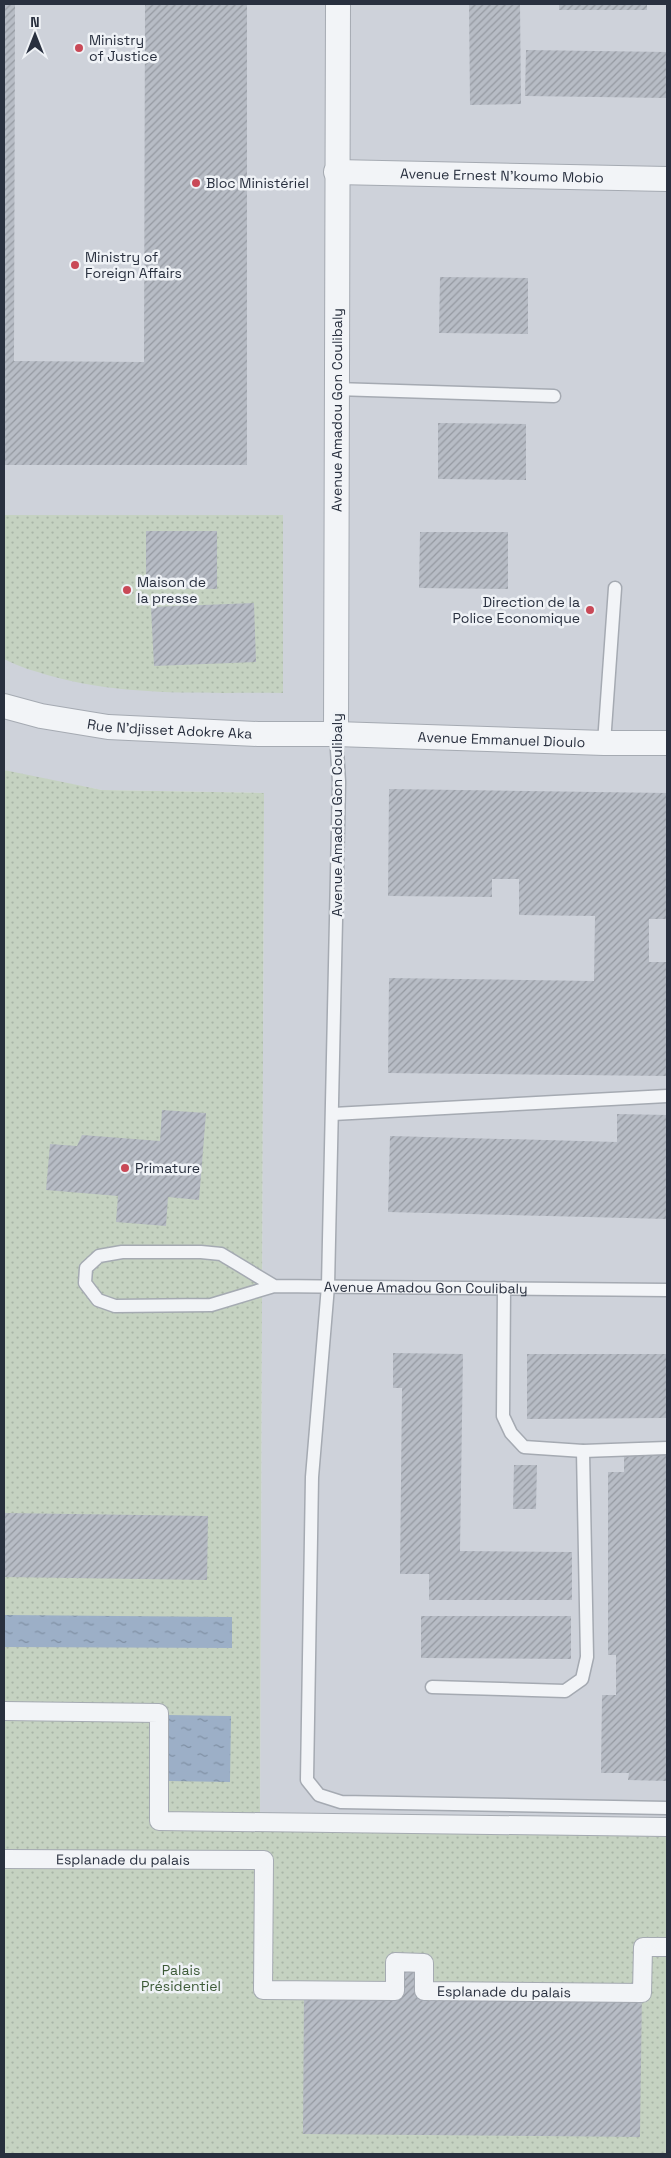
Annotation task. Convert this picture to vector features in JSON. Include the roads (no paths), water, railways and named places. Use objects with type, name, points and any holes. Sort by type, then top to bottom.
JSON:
[{"type":"street","name":"Avenue Amadou Gon Coulibaly","points":[[336,734],[336,172],[338,4]]},
{"type":"street","name":"Avenue Ernest N'koumo Mobio","points":[[336,172],[667,179]]},
{"type":"street","name":"Rue N'djisset Adokre Aka","points":[[4,706],[41,716],[108,727],[258,734],[336,734]]},
{"type":"street","name":"Avenue Emmanuel Dioulo","points":[[336,734],[604,743],[667,743]]},
{"type":"street","points":[[4,1711],[158,1713],[158,1820],[667,1827]]},
{"type":"street","name":"Esplanade du palais","points":[[4,1859],[264,1860],[263,1990],[395,1991],[395,1962],[424,1963],[424,1991],[642,1993],[643,1947],[667,1947]]},
{"type":"lane","points":[[336,389],[554,396]]},
{"type":"lane","points":[[604,743],[615,588]]},
{"type":"lane","name":"Avenue Amadou Gon Coulibaly","points":[[336,734],[340,782],[328,1286],[667,1290]]},
{"type":"lane","points":[[333,1114],[667,1096]]},
{"type":"lane","points":[[274,1286],[221,1254],[202,1252],[122,1252],[99,1256],[86,1268],[85,1283],[98,1300],[115,1306],[211,1305],[274,1286],[328,1286],[312,1477],[307,1780],[319,1794],[341,1802],[667,1808]]},
{"type":"lane","points":[[504,1288],[503,1416],[511,1433],[524,1447],[583,1451],[667,1448]]},
{"type":"lane","points":[[432,1687],[566,1691],[582,1679],[587,1657],[583,1451]]},
{"type":"water","points":[[4,1615],[232,1617],[232,1648],[4,1647]]},
{"type":"water","points":[[168,1715],[231,1716],[230,1782],[168,1781]]},
{"type":"place","name":"Ministry of Justice","points":[[79,48]]},
{"type":"place","name":"Bloc Ministériel","points":[[196,183]]},
{"type":"place","name":"Ministry of Foreign Affairs","points":[[75,265]]},
{"type":"place","name":"Maison de la presse","points":[[127,590]]},
{"type":"place","name":"Direction de la Police Economique","points":[[590,610]]},
{"type":"place","name":"Primature","points":[[125,1168]]},
{"type":"park label","name":"Palais Présidentiel","points":[[181,1978]]}]
